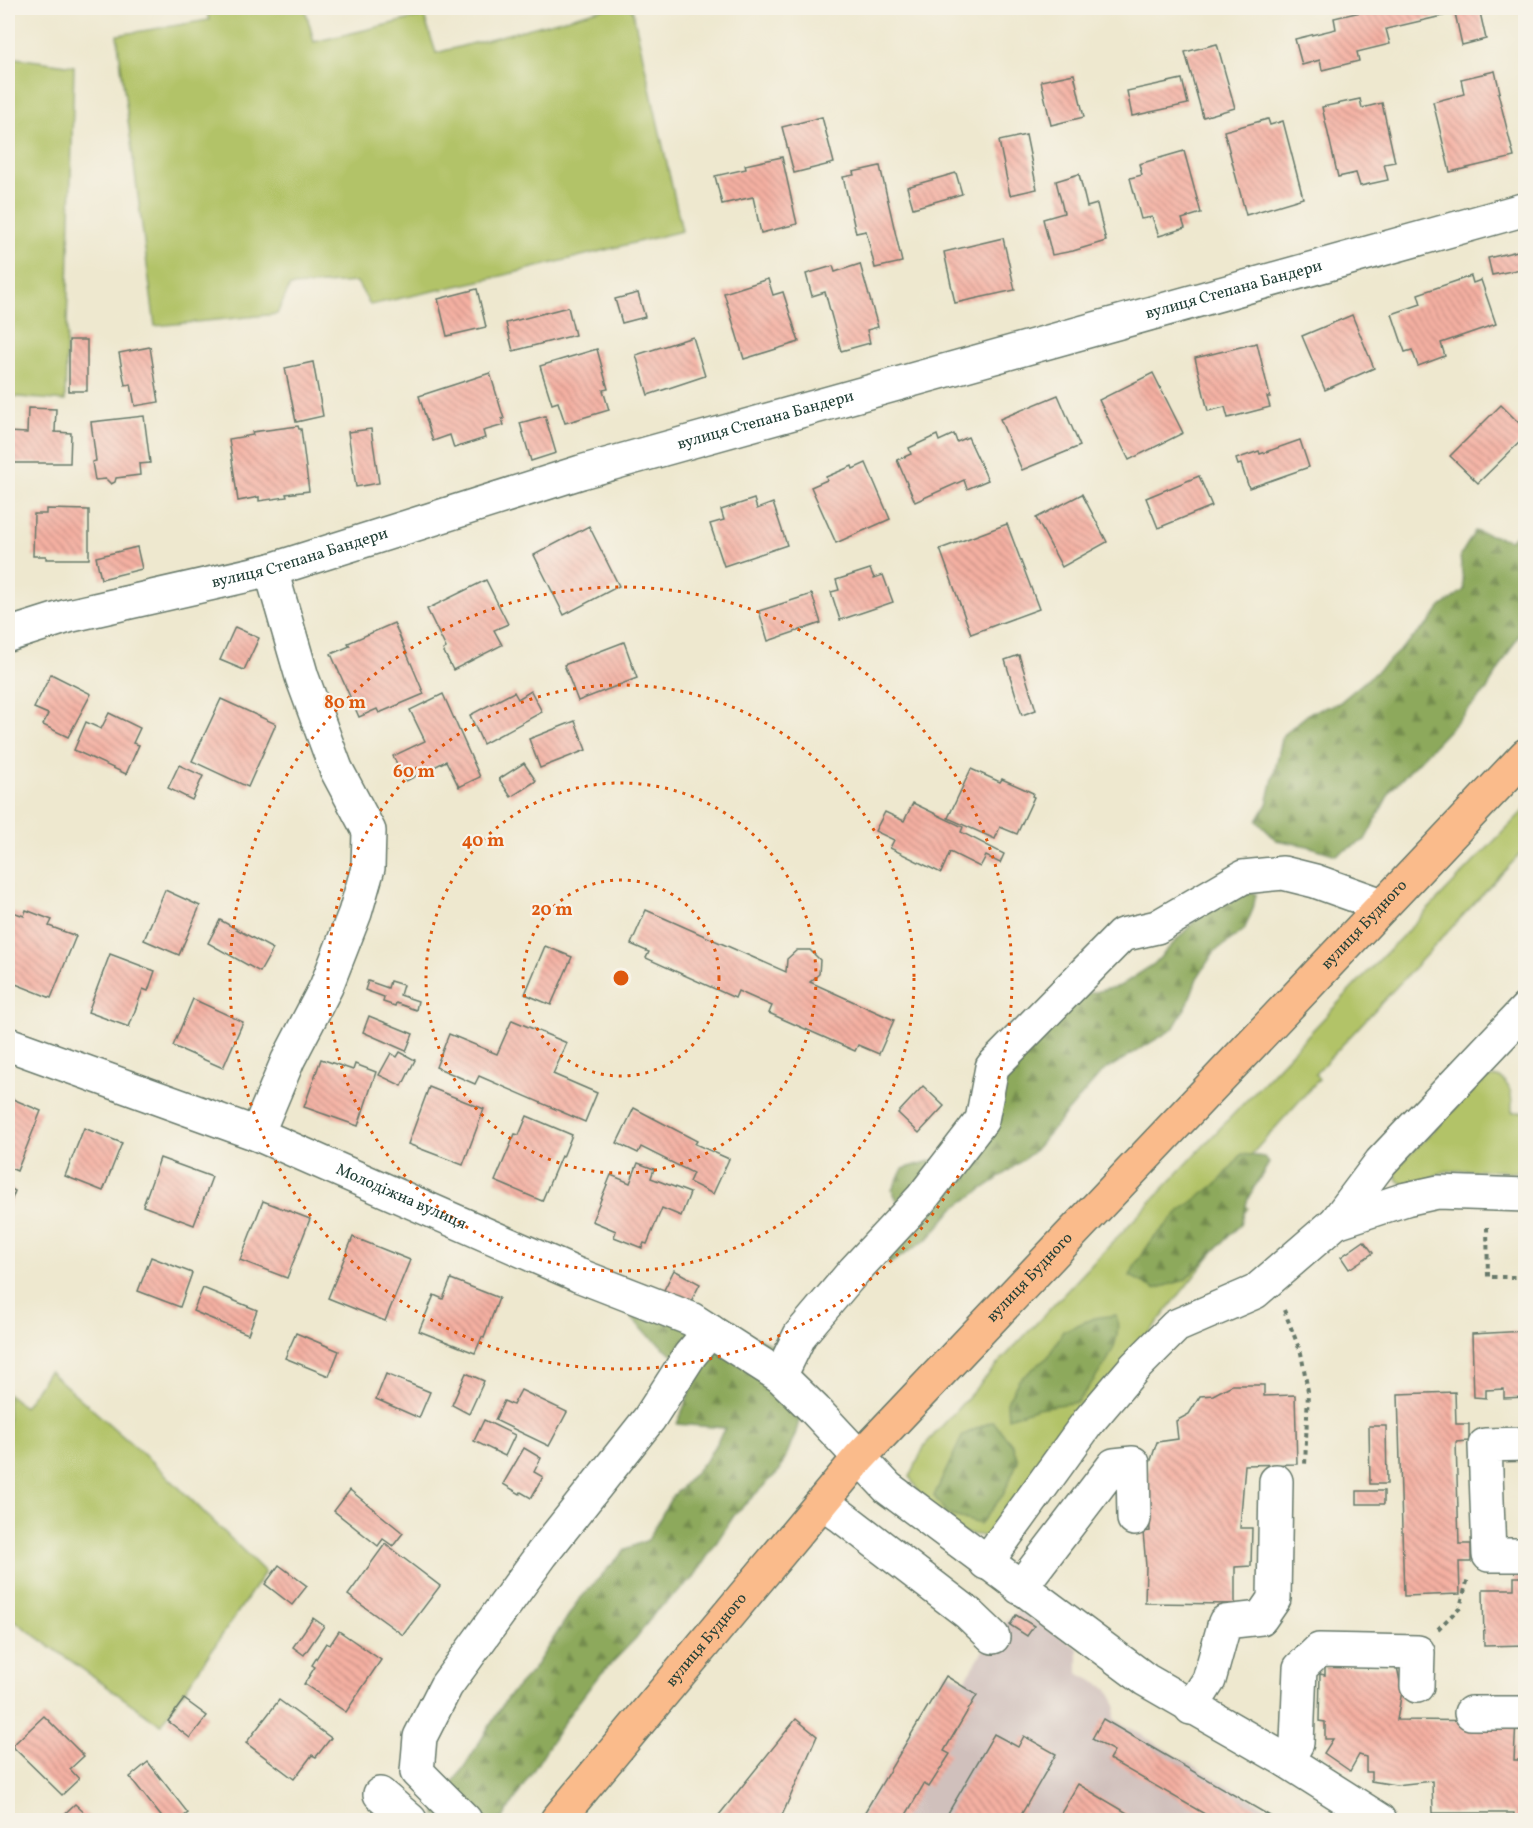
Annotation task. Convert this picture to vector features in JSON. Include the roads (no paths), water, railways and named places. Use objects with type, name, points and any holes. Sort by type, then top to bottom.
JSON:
[{"type":"highway","name":"вулиця Будного","points":[[557,1821],[859,1458],[1526,754]]},
{"type":"street","name":"вулиця Степана Бандери","points":[[8,635],[68,616],[271,570],[581,472],[1526,208]]},
{"type":"street","points":[[257,1134],[288,1060],[326,987],[355,913],[368,868],[369,841],[369,831],[336,769],[302,677],[271,570]]},
{"type":"street","points":[[780,1376],[800,1335],[854,1271],[922,1198],[982,1120],[992,1068],[1122,935],[1157,927],[1243,877],[1283,873],[1315,881],[1382,905]]},
{"type":"street","points":[[986,1563],[1088,1422],[1135,1367],[1176,1326],[1255,1292],[1336,1222],[1381,1162],[1520,1028]]},
{"type":"street","name":"Молодіжна вулиця","points":[[8,1044],[257,1134],[578,1275],[691,1319],[780,1376],[888,1488],[1146,1680],[1191,1708],[1287,1761],[1380,1821]]},
{"type":"street","points":[[1336,1222],[1406,1199],[1438,1192],[1526,1195]]},
{"type":"street","points":[[465,1821],[417,1772],[420,1737],[446,1686],[542,1554],[649,1419],[690,1355],[710,1331]]},
{"type":"street","points":[[1526,1444],[1485,1445],[1489,1555],[1526,1555]]},
{"type":"street","points":[[1020,1588],[1114,1465],[1133,1463],[1134,1519]]},
{"type":"street","points":[[1191,1708],[1209,1680],[1225,1622],[1261,1618],[1274,1599],[1276,1481]]},
{"type":"street","points":[[823,1502],[969,1614],[993,1637]]},
{"type":"street","points":[[1287,1761],[1297,1743],[1300,1668],[1319,1650],[1418,1652],[1418,1686]]},
{"type":"street","points":[[1471,1713],[1526,1713]]},
{"type":"street","points":[[380,1794],[410,1821]]}]
